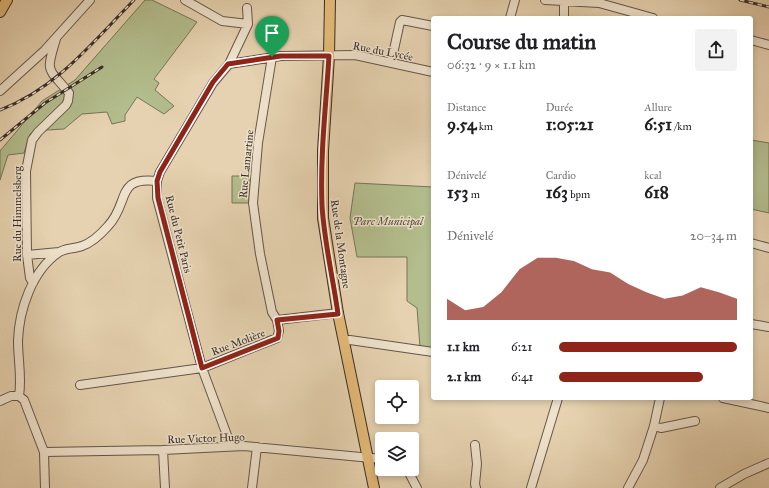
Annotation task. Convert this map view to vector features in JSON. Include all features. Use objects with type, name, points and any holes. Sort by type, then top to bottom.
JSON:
[{"type":"main road","points":[[0,12],[7,0]]},
{"type":"main road","name":"Rue de la Montagne","points":[[330,0],[329,56],[323,151],[322,203],[324,228],[338,314],[374,488]]},
{"type":"street","points":[[1,90],[56,39],[90,0]]},
{"type":"street","points":[[185,0],[222,21],[248,24],[247,8]]},
{"type":"street","points":[[511,16],[515,0]]},
{"type":"street","points":[[545,0],[599,3],[646,16]]},
{"type":"street","points":[[564,2],[564,16]]},
{"type":"street","points":[[391,63],[400,22],[402,20],[431,26]]},
{"type":"street","name":"Rue du Petit Paris","points":[[231,446],[202,368],[158,198],[157,181],[160,172],[213,82],[228,64],[248,24]]},
{"type":"street","name":"Rue du Himmelsberg","points":[[33,283],[30,278],[27,255],[26,171],[32,140],[38,132],[66,105],[70,96],[50,70],[49,63],[56,39]]},
{"type":"street","points":[[753,41],[769,45]]},
{"type":"street","name":"Rue du Lycée","points":[[329,56],[355,55],[431,72]]},
{"type":"street","points":[[228,64],[272,57],[329,56]]},
{"type":"street","name":"Rue Lamartine","points":[[272,57],[258,143],[253,202],[261,261],[272,312],[277,320]]},
{"type":"street","points":[[27,255],[59,252],[81,246],[92,241],[108,226],[120,208],[127,186],[133,182],[146,180],[157,181]]},
{"type":"street","points":[[753,244],[769,248]]},
{"type":"street","points":[[19,396],[22,382],[18,341],[22,311],[33,283],[44,265],[59,252]]},
{"type":"street","points":[[39,254],[44,265]]},
{"type":"street","name":"Rue Molière","points":[[80,385],[202,368],[278,338],[279,331],[277,320],[338,314]]},
{"type":"street","points":[[753,324],[769,327]]},
{"type":"street","points":[[344,342],[350,340],[431,352]]},
{"type":"street","points":[[0,401],[11,396],[19,396],[24,400],[44,452],[45,488]]},
{"type":"street","points":[[531,488],[557,400]]},
{"type":"street","points":[[628,488],[643,460],[654,426],[660,400]]},
{"type":"street","points":[[732,400],[769,408]]},
{"type":"street","points":[[654,426],[661,428],[695,421]]},
{"type":"street","points":[[475,445],[477,464],[476,488]]},
{"type":"street","name":"Rue Victor Hugo","points":[[44,452],[163,450],[231,446],[375,458]]},
{"type":"street","points":[[252,488],[257,448]]},
{"type":"street","points":[[163,450],[165,488]]},
{"type":"street","points":[[720,488],[744,474],[769,463]]},
{"type":"street","points":[[411,476],[417,488]]},
{"type":"green space","points":[[145,0],[152,0],[197,22],[154,79],[159,83],[155,90],[174,106],[164,114],[137,97],[125,115],[125,121],[112,124],[107,112],[82,114],[64,129],[47,130],[30,134],[24,153],[8,155],[0,180],[0,151],[42,101],[75,80]]},
{"type":"green space","points":[[753,140],[769,143],[769,213],[753,209]]},
{"type":"green space","points":[[232,176],[249,176],[249,203],[232,203]]},
{"type":"green space","name":"Parc Municipal","points":[[355,183],[431,187],[431,349],[420,347],[417,308],[407,301],[407,257],[357,257],[350,218]]},
{"type":"railway","points":[[0,110],[39,90],[56,77],[73,63],[134,0]]},
{"type":"railway","points":[[740,0],[769,7]]},
{"type":"railway","points":[[0,140],[45,103],[102,67]]},
{"type":"route","points":[[329,56],[323,151],[322,203],[324,228],[338,314],[277,320],[279,331],[278,338],[202,368],[158,198],[157,181],[160,172],[213,82],[228,64],[272,57],[329,56]]}]
